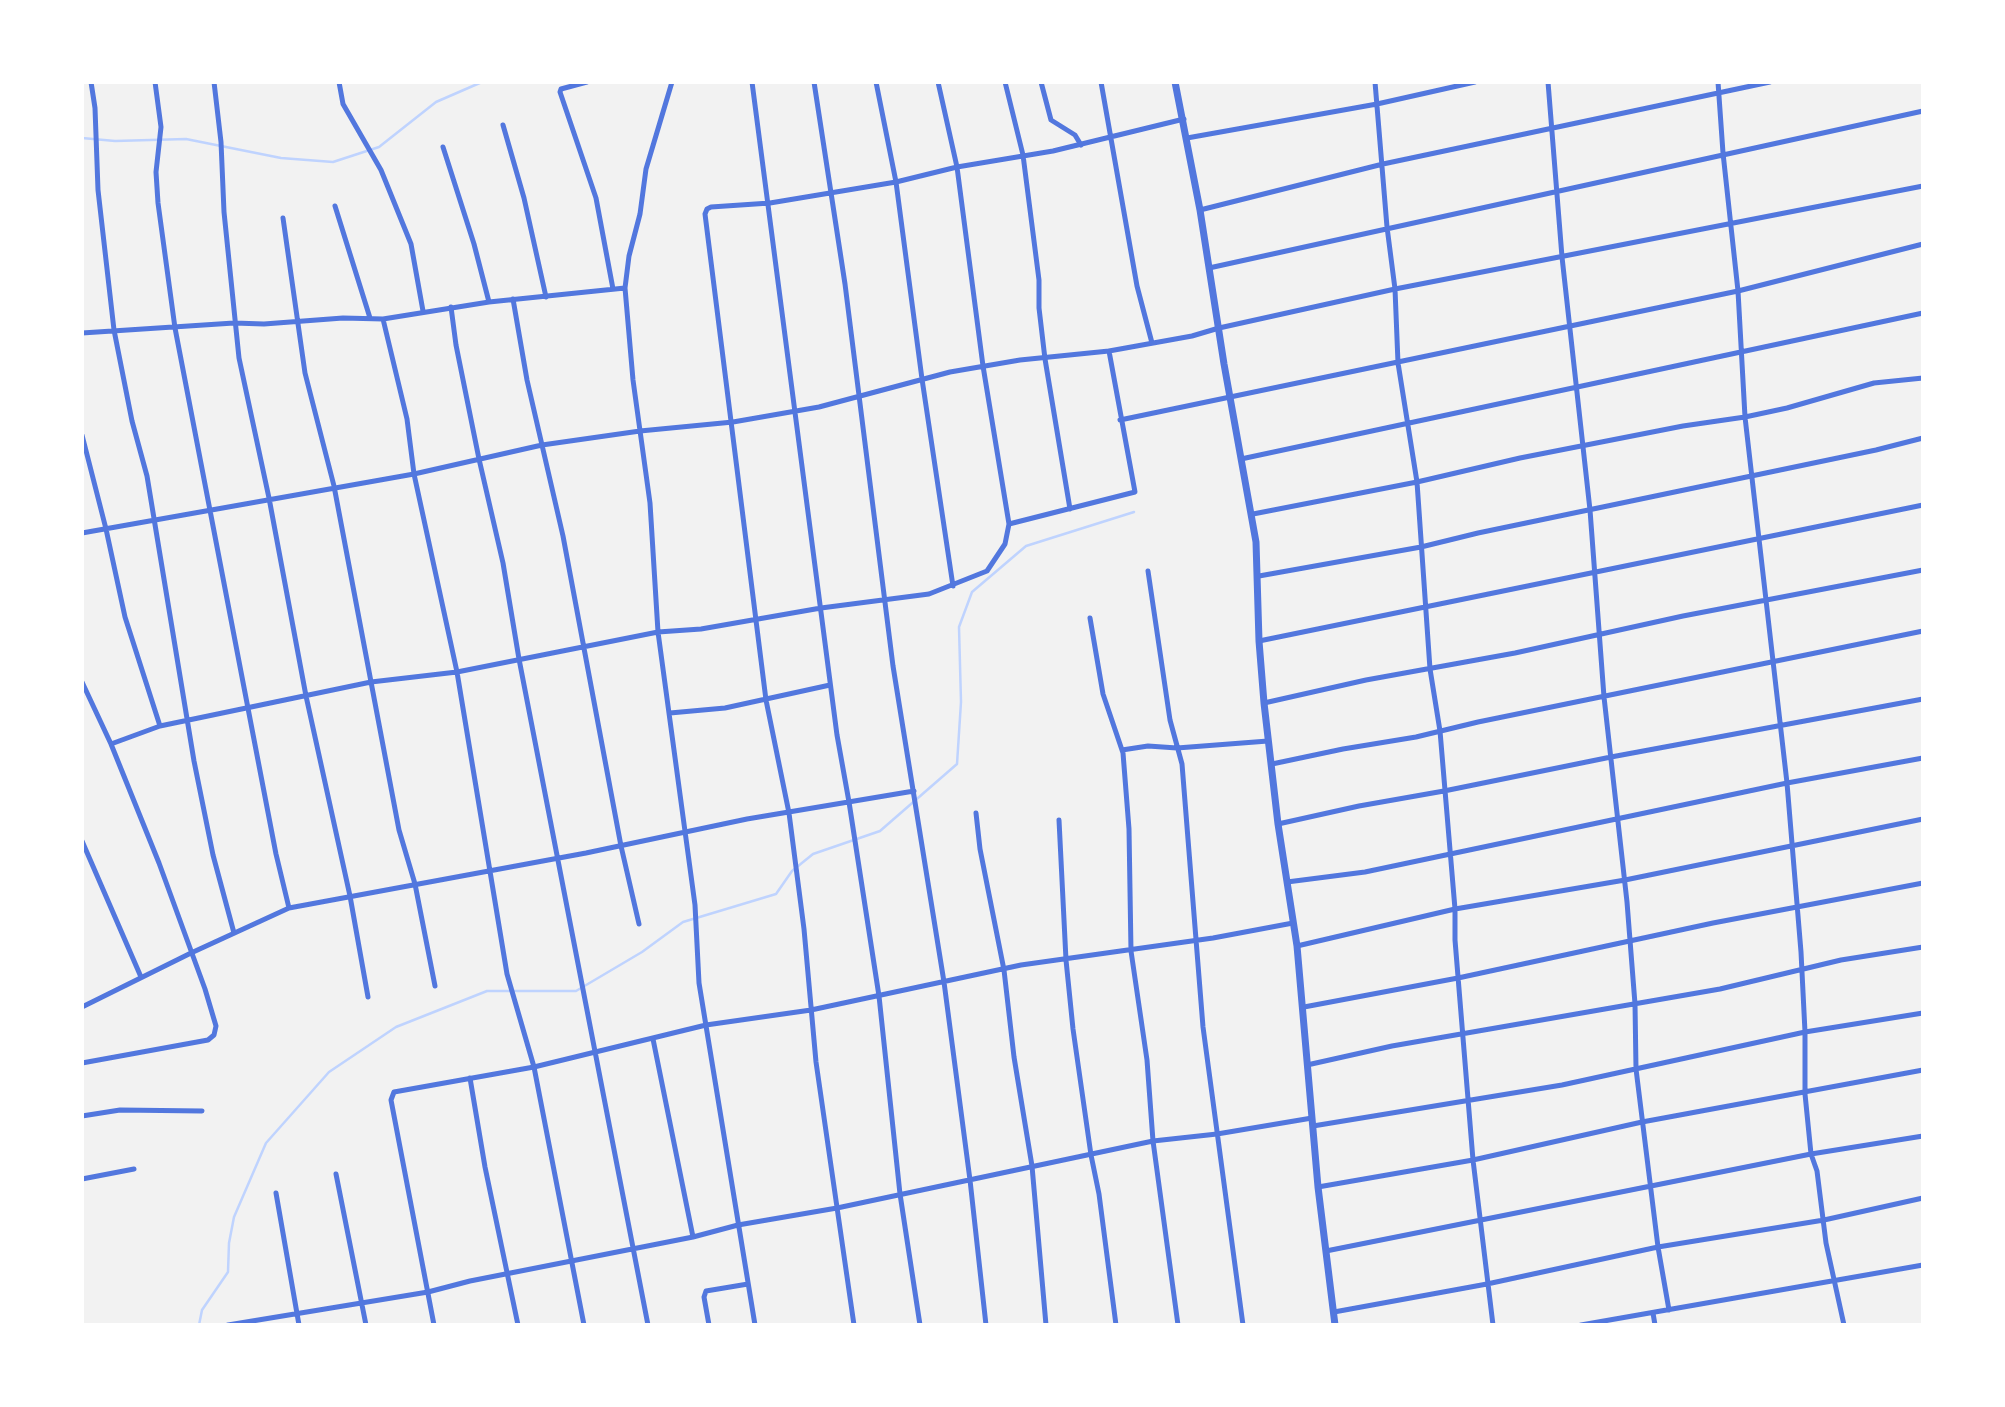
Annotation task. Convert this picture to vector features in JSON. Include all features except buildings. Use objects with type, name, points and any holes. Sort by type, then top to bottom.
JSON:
[{"type":"street","points":[[91,82],[95,108],[98,190],[114,330],[132,421],[147,476],[152,520],[189,720],[194,761],[213,855],[234,933]]},
{"type":"street","points":[[156,82],[161,127],[156,172],[158,203],[175,328],[276,854],[289,908]]},
{"type":"street","points":[[214,82],[239,358],[270,498],[306,696],[350,896],[368,998]]},
{"type":"street","points":[[339,82],[343,104],[381,170],[406,231],[415,259],[423,311]]},
{"type":"street","points":[[587,82],[561,89],[560,92],[596,198],[613,289]]},
{"type":"street","points":[[672,82],[646,169],[625,288],[633,380],[650,503],[657,632],[695,905],[699,983],[755,1325]]},
{"type":"street","points":[[752,82],[770,203],[836,735],[849,802],[878,996],[900,1194],[919,1325]]},
{"type":"street","points":[[814,82],[832,193],[893,666],[944,982],[986,1325]]},
{"type":"street","points":[[876,82],[896,182],[953,586]]},
{"type":"street","points":[[111,744],[160,726],[371,682],[457,672],[657,632],[701,629],[821,608],[929,594],[987,571],[1005,544],[1009,524],[983,366],[957,167],[938,82]]},
{"type":"street","points":[[1005,82],[1023,155],[1039,280],[1039,308],[1045,359],[1070,509]]},
{"type":"street","points":[[1041,82],[1051,120],[1075,135],[1081,145]]},
{"type":"street","points":[[1101,82],[1137,286],[1152,343]]},
{"type":"street","points":[[1375,82],[1395,289],[1398,363],[1417,482],[1430,669],[1440,731],[1473,1160],[1493,1325]]},
{"type":"street","points":[[1187,138],[1377,104],[1475,82]]},
{"type":"street","points":[[1548,82],[1562,257],[1596,570],[1604,697],[1625,880],[1635,1004],[1636,1069],[1658,1247],[1669,1310]]},
{"type":"street","points":[[1718,82],[1738,291],[1745,417],[1787,783],[1802,971],[1805,1094],[1811,1154],[1816,1171],[1826,1243],[1844,1325]]},
{"type":"street","points":[[1200,210],[1383,164],[1770,82]]},
{"type":"street","points":[[1177,83],[1230,398],[1253,514],[1259,576],[1259,641],[1264,703],[1304,1007],[1318,1187],[1335,1325]]},
{"type":"street","points":[[1209,268],[1923,111]]},
{"type":"street","points":[[854,1325],[811,1010],[789,813],[766,699],[705,214],[711,207],[770,203],[896,182],[957,167],[1081,145],[1184,120]]},
{"type":"street","points":[[502,125],[524,198],[546,296]]},
{"type":"street","points":[[443,147],[474,244],[489,302]]},
{"type":"street","points":[[82,533],[334,486],[414,474],[542,445],[795,412],[983,366],[1109,351],[1152,343],[1395,289],[1923,186]]},
{"type":"street","points":[[335,206],[370,318]]},
{"type":"street","points":[[283,218],[305,373],[334,486],[400,830],[415,884],[435,986]]},
{"type":"street","points":[[1121,420],[1738,291],[1923,244]]},
{"type":"street","points":[[82,333],[234,323],[383,318],[513,299],[625,288]]},
{"type":"street","points":[[513,299],[527,380],[563,536],[621,846],[639,924]]},
{"type":"street","points":[[451,307],[479,459],[503,563],[519,659],[648,1325]]},
{"type":"street","points":[[1241,459],[1923,313]]},
{"type":"street","points":[[383,318],[407,419],[414,474],[457,672],[507,975],[534,1068],[584,1325]]},
{"type":"street","points":[[1009,524],[1135,492],[1109,351]]},
{"type":"street","points":[[1253,514],[1417,482],[1520,458],[1683,426],[1745,417],[1874,383],[1923,378]]},
{"type":"street","points":[[82,435],[125,617],[160,726]]},
{"type":"street","points":[[1259,576],[1421,547],[1923,438]]},
{"type":"street","points":[[1259,641],[1923,505]]},
{"type":"street","points":[[1264,703],[1765,599],[1923,570]]},
{"type":"street","points":[[1148,571],[1158,647],[1182,764],[1195,906],[1195,941],[1217,1134],[1243,1325]]},
{"type":"street","points":[[1090,618],[1103,694],[1122,750],[1129,829],[1131,951],[1147,1060],[1153,1141],[1178,1325]]},
{"type":"street","points":[[1272,764],[1923,631]]},
{"type":"street","points":[[82,682],[111,744],[159,863],[216,1026],[214,1035],[208,1041],[82,1063]]},
{"type":"street","points":[[670,713],[724,708],[830,685]]},
{"type":"street","points":[[1278,824],[1611,757],[1923,699]]},
{"type":"street","points":[[1122,750],[1148,746],[1177,748],[1268,741]]},
{"type":"street","points":[[1287,882],[1366,872],[1787,783],[1923,758]]},
{"type":"street","points":[[83,1006],[289,908],[914,791]]},
{"type":"street","points":[[976,813],[980,849],[1004,970],[1014,1058],[1032,1166],[1046,1325]]},
{"type":"street","points":[[1297,946],[1455,909],[1625,880],[1923,819]]},
{"type":"street","points":[[1059,820],[1066,960],[1116,1325]]},
{"type":"street","points":[[82,841],[141,977]]},
{"type":"street","points":[[1304,1007],[1923,883]]},
{"type":"street","points":[[434,1325],[392,1096],[394,1092],[534,1068],[706,1025],[811,1010],[1020,965],[1131,951],[1293,923]]},
{"type":"street","points":[[1307,1065],[1392,1046],[1635,1004],[1802,971],[1841,960],[1923,947]]},
{"type":"street","points":[[228,1325],[428,1292],[509,1273],[634,1250],[738,1225],[837,1208],[1153,1141],[1312,1122],[1562,1085],[1805,1032],[1923,1013]]},
{"type":"street","points":[[653,1039],[693,1237]]},
{"type":"street","points":[[1318,1187],[1473,1160],[1643,1122],[1923,1070]]},
{"type":"street","points":[[470,1078],[485,1167],[518,1325]]},
{"type":"street","points":[[82,1116],[120,1110],[202,1111]]},
{"type":"street","points":[[1326,1251],[1811,1154],[1923,1136]]},
{"type":"street","points":[[82,1179],[134,1168]]},
{"type":"street","points":[[336,1174],[366,1325]]},
{"type":"street","points":[[276,1193],[299,1325]]},
{"type":"street","points":[[1334,1312],[1487,1284],[1658,1247],[1824,1220],[1923,1198]]},
{"type":"street","points":[[1581,1325],[1923,1265]]},
{"type":"street","points":[[709,1325],[704,1297],[706,1291],[748,1284]]},
{"type":"street","points":[[1653,1313],[1655,1325]]},
{"type":"waterway","points":[[82,138],[115,141],[186,139],[281,158],[333,162],[379,147],[436,102],[482,82]]},
{"type":"waterway","points":[[199,1325],[202,1310],[228,1272],[229,1243],[234,1217],[266,1143],[329,1072],[396,1027],[487,991],[576,991],[642,952],[683,922],[776,894],[792,871],[813,854],[880,831],[957,764],[961,702],[959,627],[972,592],[1026,546],[1134,512]]}]
